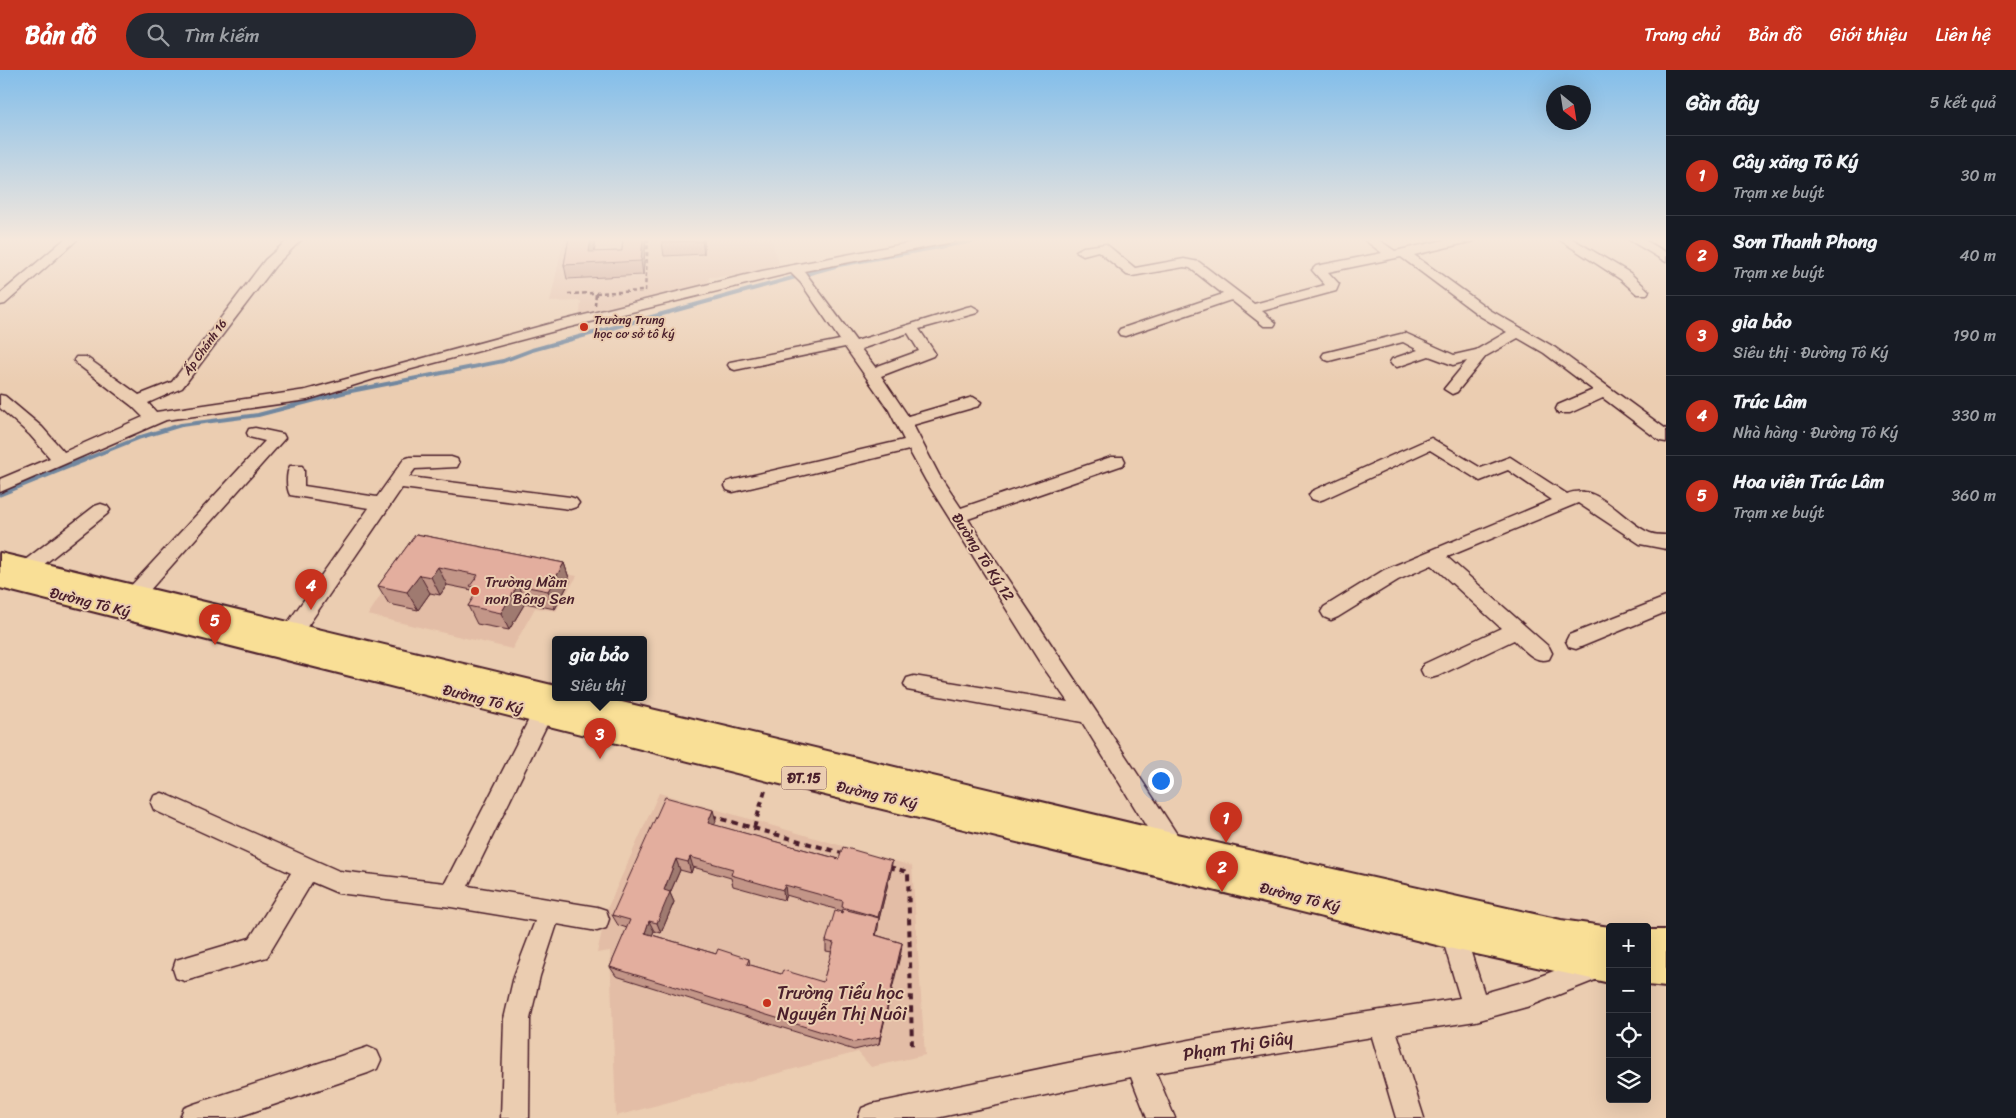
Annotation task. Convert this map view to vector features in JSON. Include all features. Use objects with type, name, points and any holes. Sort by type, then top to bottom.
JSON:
[{"type":"main road","name":"Đường Tô Ký","points":[[0,562],[291,634],[772,770],[1453,934],[1606,959]]},
{"type":"main road","name":"Đường Tô Ký","points":[[0,580],[1561,935],[1606,958]]},
{"type":"main road","points":[[1651,946],[1666,946]]},
{"type":"main road","points":[[1651,970],[1666,971]]},
{"type":"street","points":[[0,301],[17,287]]},
{"type":"street","name":"Ấp Chánh 16","points":[[138,402],[177,385],[212,336],[251,287]]},
{"type":"street","points":[[0,486],[154,419],[181,412],[307,395],[369,376],[560,326],[739,287]]},
{"type":"street","name":"Đường Tô Ký 12","points":[[808,287],[871,374],[903,424],[932,478],[1048,658],[1088,714],[1172,847]]},
{"type":"street","points":[[1221,287],[1269,323]]},
{"type":"street","points":[[1252,309],[1331,287]]},
{"type":"street","points":[[1447,287],[1549,350],[1605,391],[1660,425],[1666,437]]},
{"type":"street","points":[[1637,287],[1642,291]]},
{"type":"street","points":[[1125,332],[1232,295]]},
{"type":"street","points":[[735,365],[851,344],[912,329],[934,320],[972,310]]},
{"type":"street","points":[[871,374],[928,353],[912,329]]},
{"type":"street","points":[[1328,356],[1405,337],[1429,351],[1453,360],[1482,353],[1518,332]]},
{"type":"street","points":[[1397,362],[1429,351]]},
{"type":"street","points":[[1452,389],[1482,353]]},
{"type":"street","points":[[81,360],[138,402],[154,419]]},
{"type":"street","points":[[1564,409],[1605,391]]},
{"type":"street","points":[[0,400],[36,431],[61,459]]},
{"type":"street","points":[[903,424],[972,402]]},
{"type":"street","points":[[134,595],[277,438],[255,433]]},
{"type":"street","points":[[733,486],[914,443]]},
{"type":"street","points":[[1318,495],[1431,443],[1480,475],[1510,463],[1566,501]]},
{"type":"street","points":[[957,516],[1117,461]]},
{"type":"street","points":[[291,634],[410,463],[451,463]]},
{"type":"street","points":[[296,470],[296,491],[380,504]]},
{"type":"street","points":[[397,481],[570,504]]},
{"type":"street","points":[[1331,612],[1392,575],[1578,496],[1589,500],[1646,538],[1666,542]]},
{"type":"street","points":[[26,569],[100,510]]},
{"type":"street","points":[[1434,556],[1542,653]]},
{"type":"street","points":[[1576,642],[1666,604]]},
{"type":"street","points":[[1432,670],[1516,630]]},
{"type":"street","points":[[914,684],[1088,714]]},
{"type":"street","points":[[451,895],[546,705]]},
{"type":"street","points":[[162,804],[338,882],[451,895],[597,919]]},
{"type":"street","points":[[185,969],[258,948],[307,868]]},
{"type":"street","points":[[514,1118],[517,1019],[527,976],[550,911]]},
{"type":"street","points":[[1453,934],[1476,1008]]},
{"type":"street","name":"Phạm Thị Giây","points":[[872,1118],[1216,1048],[1476,1008],[1530,993],[1606,959]]},
{"type":"street","points":[[1381,1024],[1410,1118]]},
{"type":"street","points":[[194,1118],[368,1060]]},
{"type":"street","points":[[1139,1063],[1161,1118]]},
{"type":"path","points":[[568,294],[645,291],[645,287]]},
{"type":"path","points":[[754,828],[772,770]]},
{"type":"path","points":[[701,813],[850,856]]},
{"type":"path","points":[[879,864],[908,872],[912,1048]]},
{"type":"shaded area","points":[[553,287],[696,287],[580,314],[581,301],[550,302]]},
{"type":"shaded area","name":"Trường Mầm non Bông Sen","points":[[414,543],[577,576],[556,611],[535,608],[512,649],[368,615]]},
{"type":"shaded area","name":"Trường Tiểu học Nguyễn Thị Nuôi","points":[[659,793],[912,866],[925,1055],[871,1067],[858,1052],[616,1116],[610,951],[597,953],[607,909]]},
{"type":"building","points":[[416,534],[564,563],[548,591],[518,585],[501,613],[468,606],[479,588],[470,586],[478,575],[438,567],[431,577],[420,575],[407,592],[378,586]]},
{"type":"building","points":[[665,797],[713,810],[708,823],[839,859],[843,847],[892,861],[878,917],[842,907],[843,901],[785,885],[783,890],[731,875],[733,869],[690,857],[688,862],[676,859],[664,890],[670,892],[657,923],[649,921],[645,933],[716,954],[718,949],[749,959],[747,964],[781,974],[783,970],[823,982],[834,943],[826,941],[835,911],[842,913],[843,909],[879,918],[875,935],[902,943],[880,1037],[855,1042],[610,967],[630,920],[612,915]]},
{"type":"waterway","points":[[81,461],[141,437],[181,425],[258,415],[346,392],[503,361],[532,350],[760,287]]},
{"type":"waterway","points":[[0,494],[84,460]]},
{"type":"place","name":"Trường Trung học cơ sở tô ký","points":[[584,327]]},
{"type":"place","name":"Trường Mầm non Bông Sen","points":[[475,591]]},
{"type":"place","name":"Trúc Lâm","points":[[311,610]]},
{"type":"place","name":"Hoa viên Trúc Lâm","points":[[215,645]]},
{"type":"place","name":"gia bảo","points":[[600,759]]},
{"type":"place","name":"Cây xăng Tô Ký","points":[[1226,843]]},
{"type":"place","name":"Sơn Thanh Phong","points":[[1222,892]]},
{"type":"place","name":"Trường Tiểu học Nguyễn Thị Nuôi","points":[[767,1003]]}]
